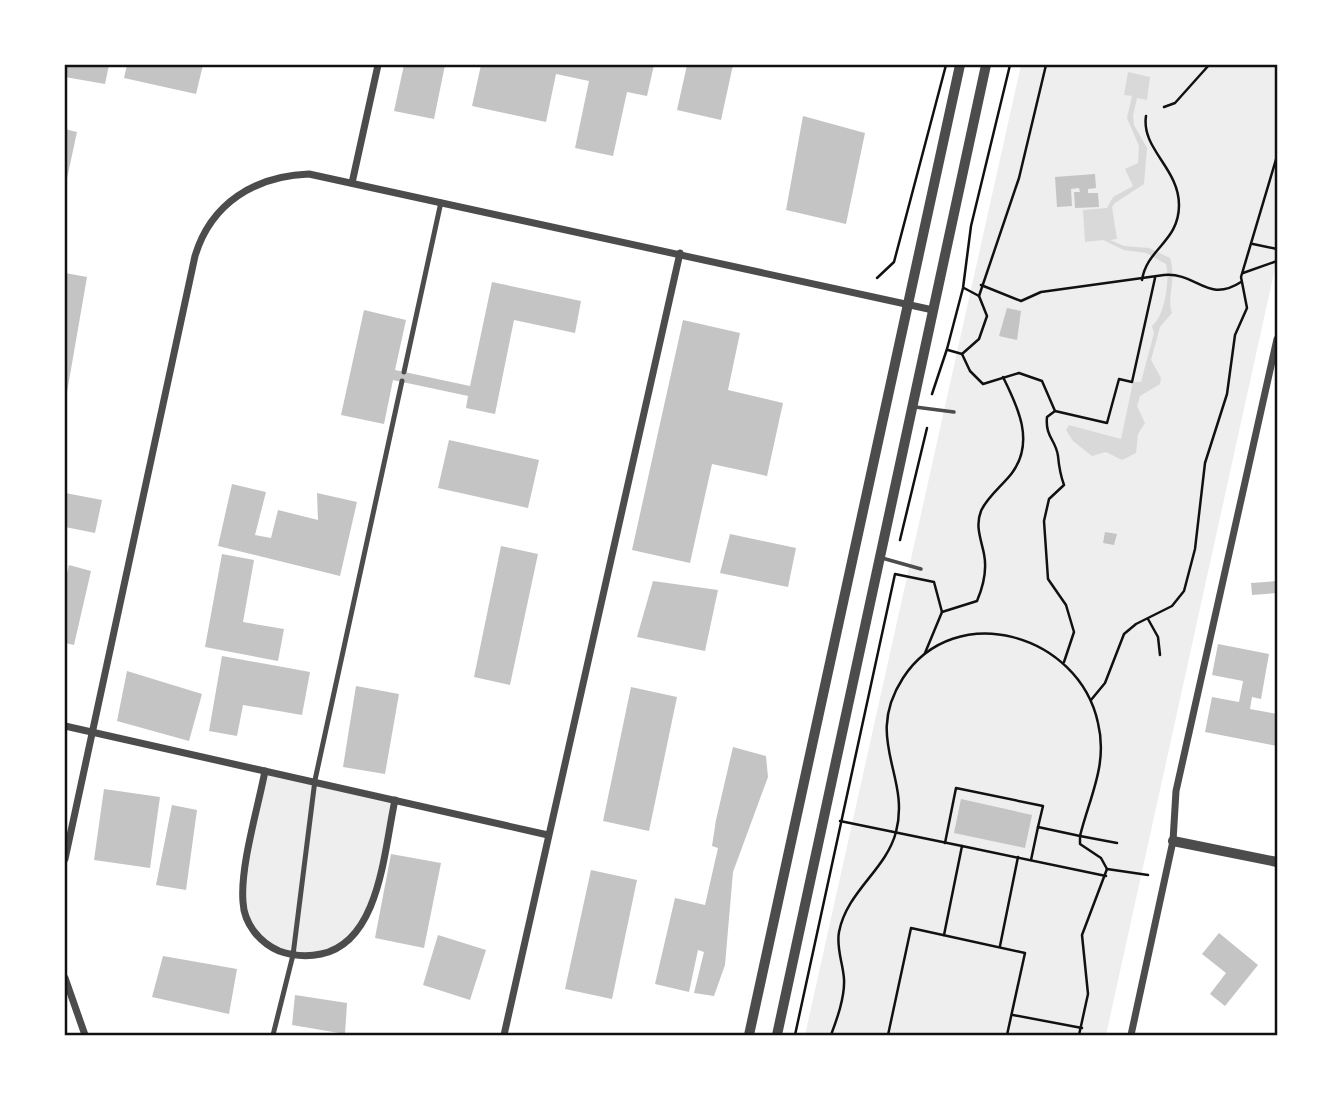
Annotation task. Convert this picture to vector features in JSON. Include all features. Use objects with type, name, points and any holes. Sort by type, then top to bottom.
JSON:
[{"type":"street","points":[[352,183],[378,65]]},
{"type":"street","points":[[748,1035],[960,65]]},
{"type":"street","points":[[777,1035],[986,65]]},
{"type":"street","points":[[65,859],[201,235],[225,207],[242,193],[281,175],[309,174],[933,310]]},
{"type":"street","points":[[404,372],[440,202]]},
{"type":"street","points":[[504,1035],[680,253]]},
{"type":"street","points":[[1131,1035],[1173,841],[1176,792],[1277,339]]},
{"type":"street","points":[[273,1035],[293,955],[315,780],[402,381]]},
{"type":"street","points":[[65,726],[315,780],[548,835]]},
{"type":"street","points":[[265,771],[243,885],[243,905],[250,925],[264,943],[293,955],[326,953],[344,946],[357,934],[369,914],[395,800]]},
{"type":"street","points":[[1173,841],[1277,862]]},
{"type":"street","points":[[65,978],[85,1035]]},
{"type":"lane","points":[[913,407],[954,412]]},
{"type":"lane","points":[[880,557],[921,569]]},
{"type":"path","points":[[877,278],[894,262],[946,65]]},
{"type":"path","points":[[932,394],[963,288],[971,226],[1010,65]]},
{"type":"path","points":[[962,354],[979,339],[987,316],[979,296],[981,285],[1020,178],[1046,65]]},
{"type":"path","points":[[1164,107],[1175,103],[1209,65]]},
{"type":"path","points":[[1142,280],[1147,259],[1173,232],[1179,206],[1170,169],[1147,138],[1144,128],[1146,116]]},
{"type":"path","points":[[1091,700],[1105,683],[1124,634],[1177,602],[1188,577],[1196,540],[1205,463],[1227,394],[1235,335],[1247,308],[1241,282],[1277,156]]},
{"type":"path","points":[[1252,244],[1277,249]]},
{"type":"path","points":[[1243,273],[1277,261]]},
{"type":"path","points":[[981,285],[1021,301],[1041,292],[1164,275],[1177,274],[1209,290],[1225,289],[1241,282]]},
{"type":"path","points":[[1064,662],[1074,632],[1066,605],[1048,579],[1044,521],[1049,499],[1064,485],[1057,466],[1058,457],[1046,427],[1047,417],[1055,411],[1107,423],[1119,379],[1132,382],[1155,278]]},
{"type":"path","points":[[963,288],[979,296]]},
{"type":"path","points":[[947,349],[962,354],[970,371],[983,383],[1019,373],[1042,381],[1055,411]]},
{"type":"path","points":[[943,612],[976,601],[983,587],[985,557],[978,530],[981,510],[1013,471],[1022,452],[1022,417],[1003,377]]},
{"type":"path","points":[[900,540],[927,428]]},
{"type":"path","points":[[795,1035],[895,574],[934,582],[943,612],[925,653],[904,677],[893,697],[887,724],[886,747],[899,794],[896,833],[885,857],[847,907],[838,933],[844,979],[831,1035]]},
{"type":"path","points":[[1148,618],[1158,637],[1160,655]]},
{"type":"path","points":[[925,653],[952,637],[1010,637],[1040,645],[1064,662],[1091,700],[1101,738],[1102,767],[1080,836],[1080,844],[1101,858],[1107,869],[1083,936],[1089,977],[1079,1035]]},
{"type":"path","points":[[945,843],[956,788],[1043,806],[1031,860]]},
{"type":"path","points":[[840,821],[1106,876]]},
{"type":"path","points":[[1038,827],[1117,843]]},
{"type":"path","points":[[944,935],[962,846]]},
{"type":"path","points":[[999,947],[1018,857]]},
{"type":"path","points":[[1107,869],[1148,875]]},
{"type":"path","points":[[888,1035],[911,928],[1025,953],[1007,1035]]},
{"type":"path","points":[[1011,1015],[1082,1028]]},
{"type":"shaded area","points":[[1021,65],[1277,65],[1277,259],[1106,1035],[805,1035]]},
{"type":"shaded area","points":[[1128,72],[1150,77],[1147,100],[1137,98],[1133,116],[1134,125],[1147,148],[1144,184],[1112,207],[1117,239],[1110,240],[1124,246],[1149,248],[1170,258],[1172,313],[1160,327],[1151,360],[1161,378],[1160,384],[1140,396],[1137,406],[1145,423],[1138,434],[1136,453],[1122,460],[1106,452],[1092,456],[1073,441],[1066,430],[1069,425],[1121,439],[1133,382],[1141,382],[1154,333],[1152,326],[1160,314],[1165,297],[1166,264],[1146,253],[1124,250],[1103,240],[1085,242],[1083,210],[1107,208],[1113,197],[1133,186],[1125,169],[1138,163],[1139,146],[1127,118],[1132,96],[1124,95]]},
{"type":"shaded area","points":[[265,771],[395,800],[369,914],[344,946],[310,956],[280,951],[249,925],[243,885]]},
{"type":"building","points":[[65,65],[109,65],[105,84],[65,77]]},
{"type":"building","points":[[127,65],[203,65],[196,94],[124,78]]},
{"type":"building","points":[[404,65],[445,65],[434,119],[394,111]]},
{"type":"building","points":[[481,65],[654,65],[647,96],[627,92],[613,156],[575,148],[589,81],[556,74],[546,122],[472,106]]},
{"type":"building","points":[[687,65],[733,65],[721,120],[677,110]]},
{"type":"building","points":[[803,116],[865,133],[846,224],[786,210]]},
{"type":"building","points":[[65,129],[77,132],[66,183],[65,183]]},
{"type":"building","points":[[1095,174],[1096,188],[1088,189],[1088,193],[1098,193],[1099,207],[1075,208],[1074,192],[1080,192],[1079,188],[1071,189],[1072,206],[1057,207],[1055,177]]},
{"type":"building","points":[[65,273],[87,277],[66,398],[65,397]]},
{"type":"building","points":[[492,282],[581,301],[575,333],[514,320],[495,414],[466,408],[468,396],[393,380],[384,424],[341,415],[364,310],[406,320],[395,370],[470,386]]},
{"type":"building","points":[[1007,308],[1021,311],[1017,340],[999,336]]},
{"type":"building","points":[[683,320],[740,333],[728,390],[783,403],[767,476],[712,464],[690,563],[632,550]]},
{"type":"building","points":[[449,440],[539,460],[528,508],[438,488]]},
{"type":"building","points":[[232,484],[266,492],[255,535],[271,538],[278,510],[318,520],[317,493],[357,502],[340,576],[218,546]]},
{"type":"building","points":[[65,493],[102,500],[95,533],[65,527]]},
{"type":"building","points":[[1105,532],[1117,534],[1114,545],[1103,543]]},
{"type":"building","points":[[730,534],[796,548],[788,587],[720,573]]},
{"type":"building","points":[[501,546],[538,554],[510,685],[474,677]]},
{"type":"building","points":[[222,554],[254,560],[243,622],[284,629],[278,661],[205,647]]},
{"type":"building","points":[[69,565],[91,571],[74,645],[65,643],[65,582]]},
{"type":"building","points":[[653,581],[718,590],[705,651],[637,637]]},
{"type":"building","points":[[1277,581],[1277,593],[1252,595],[1251,583]]},
{"type":"building","points":[[1218,644],[1269,654],[1261,699],[1252,697],[1250,709],[1277,714],[1277,746],[1205,732],[1212,697],[1239,702],[1243,681],[1212,675]]},
{"type":"building","points":[[222,656],[310,672],[302,715],[243,705],[237,736],[209,731]]},
{"type":"building","points":[[127,671],[202,694],[189,741],[117,721]]},
{"type":"building","points":[[356,686],[399,694],[385,774],[343,767]]},
{"type":"building","points":[[631,687],[677,697],[649,831],[603,821]]},
{"type":"building","points":[[733,747],[766,756],[768,777],[733,872],[725,965],[714,996],[694,993],[704,952],[698,950],[689,992],[655,984],[675,898],[705,905],[718,848],[712,846],[716,820]]},
{"type":"building","points":[[104,789],[160,797],[150,868],[94,860]]},
{"type":"building","points":[[961,799],[1032,815],[1025,848],[954,833]]},
{"type":"building","points":[[172,805],[197,810],[186,890],[156,885]]},
{"type":"building","points":[[391,854],[441,863],[424,948],[375,938]]},
{"type":"building","points":[[591,870],[637,880],[612,999],[565,989]]},
{"type":"building","points":[[1219,933],[1258,965],[1225,1006],[1210,994],[1226,973],[1202,954]]},
{"type":"building","points":[[438,935],[486,950],[470,1000],[423,985]]},
{"type":"building","points":[[163,956],[237,969],[229,1014],[152,997]]},
{"type":"building","points":[[295,995],[347,1003],[345,1034],[292,1025]]}]
